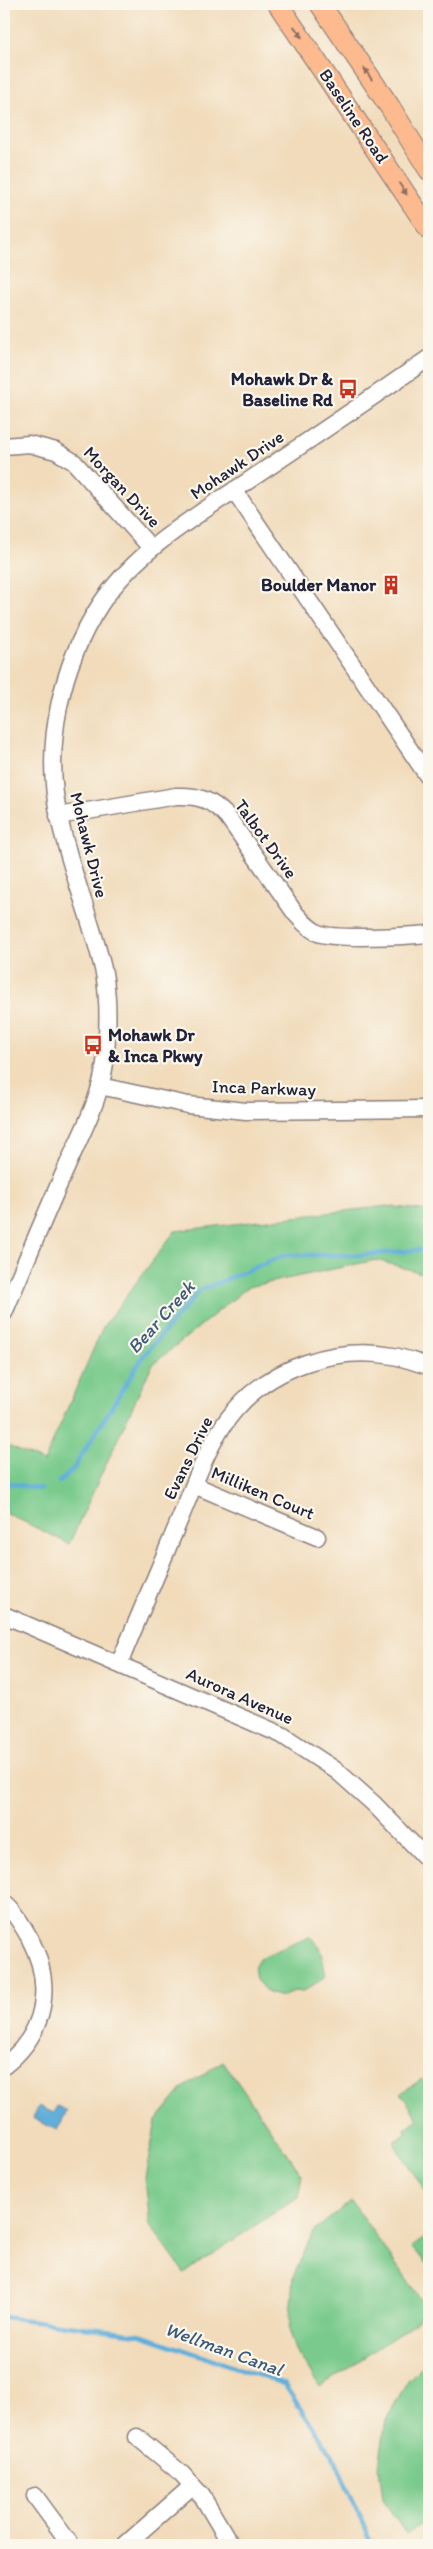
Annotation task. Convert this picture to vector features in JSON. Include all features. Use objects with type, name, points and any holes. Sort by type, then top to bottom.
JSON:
[{"type":"main road","name":"Baseline Road","points":[[278,4],[429,229]]},
{"type":"main road","name":"Baseline Road","points":[[320,4],[390,107],[429,170]]},
{"type":"street","name":"Mohawk Drive","points":[[4,1313],[69,1161],[86,1128],[100,1086],[106,1058],[108,1010],[104,974],[58,816],[54,758],[58,708],[68,671],[82,636],[101,603],[151,548],[429,358]]},
{"type":"street","name":"Morgan Drive","points":[[4,446],[29,444],[56,451],[74,462],[151,548]]},
{"type":"street","points":[[234,490],[429,778]]},
{"type":"street","name":"Talbot Drive","points":[[58,816],[207,792],[215,804],[228,816],[305,925],[318,933],[334,937],[429,934]]},
{"type":"street","name":"Inca Parkway","points":[[100,1086],[188,1105],[246,1111],[429,1109]]},
{"type":"street","name":"Evans Drive","points":[[119,1664],[194,1485],[212,1446],[235,1410],[256,1390],[281,1374],[307,1362],[336,1355],[364,1353],[394,1356],[429,1366]]},
{"type":"street","name":"Milliken Court","points":[[194,1485],[317,1537]]},
{"type":"street","name":"Aurora Avenue","points":[[4,1615],[282,1735],[322,1760],[374,1804],[429,1861]]},
{"type":"street","points":[[4,1903],[21,1923],[39,1956],[45,1980],[43,2003],[33,2030],[16,2056],[4,2066]]},
{"type":"street","points":[[136,2437],[181,2473],[191,2487],[202,2496],[231,2545]]},
{"type":"street","points":[[125,2545],[144,2531],[191,2487]]},
{"type":"street","points":[[35,2496],[71,2545]]},
{"type":"green space","points":[[387,1206],[429,1211],[429,1275],[376,1260],[248,1287],[152,1365],[69,1544],[4,1512],[4,1444],[44,1462],[103,1327],[175,1231]]},
{"type":"green space","points":[[309,1937],[317,1943],[323,1959],[326,1976],[303,1992],[294,1991],[282,1997],[268,1993],[256,1980],[254,1967],[259,1958]]},
{"type":"green space","points":[[223,2061],[302,2175],[298,2197],[184,2273],[150,2225],[145,2178],[156,2121],[182,2089]]},
{"type":"green space","points":[[422,2079],[429,2090],[429,2197],[393,2142],[407,2133],[404,2129],[418,2119],[401,2093]]},
{"type":"green space","points":[[351,2201],[424,2304],[418,2321],[320,2387],[298,2354],[289,2330],[293,2277],[313,2232]]},
{"type":"green space","points":[[429,2235],[429,2267],[412,2247]]},
{"type":"green space","points":[[429,2359],[429,2519],[406,2534],[383,2500],[379,2466],[386,2420],[408,2380]]},
{"type":"water","points":[[39,2106],[53,2113],[57,2106],[67,2111],[57,2130],[32,2118]]},
{"type":"waterway","name":"Bear Creek","points":[[59,1482],[72,1471],[144,1355],[200,1290],[285,1255],[363,1255],[429,1249]]},
{"type":"waterway","name":"Bear Creek","points":[[4,1482],[40,1489]]},
{"type":"waterway","name":"Wellman Canal","points":[[4,2317],[138,2334],[284,2384],[335,2460],[371,2540],[370,2545]]},
{"type":"place","name":"Mohawk Dr & Baseline Rd","points":[[348,389]]},
{"type":"place","name":"Boulder Manor","points":[[391,585]]},
{"type":"place","name":"Mohawk Dr & Inca Pkwy","points":[[93,1045]]}]
